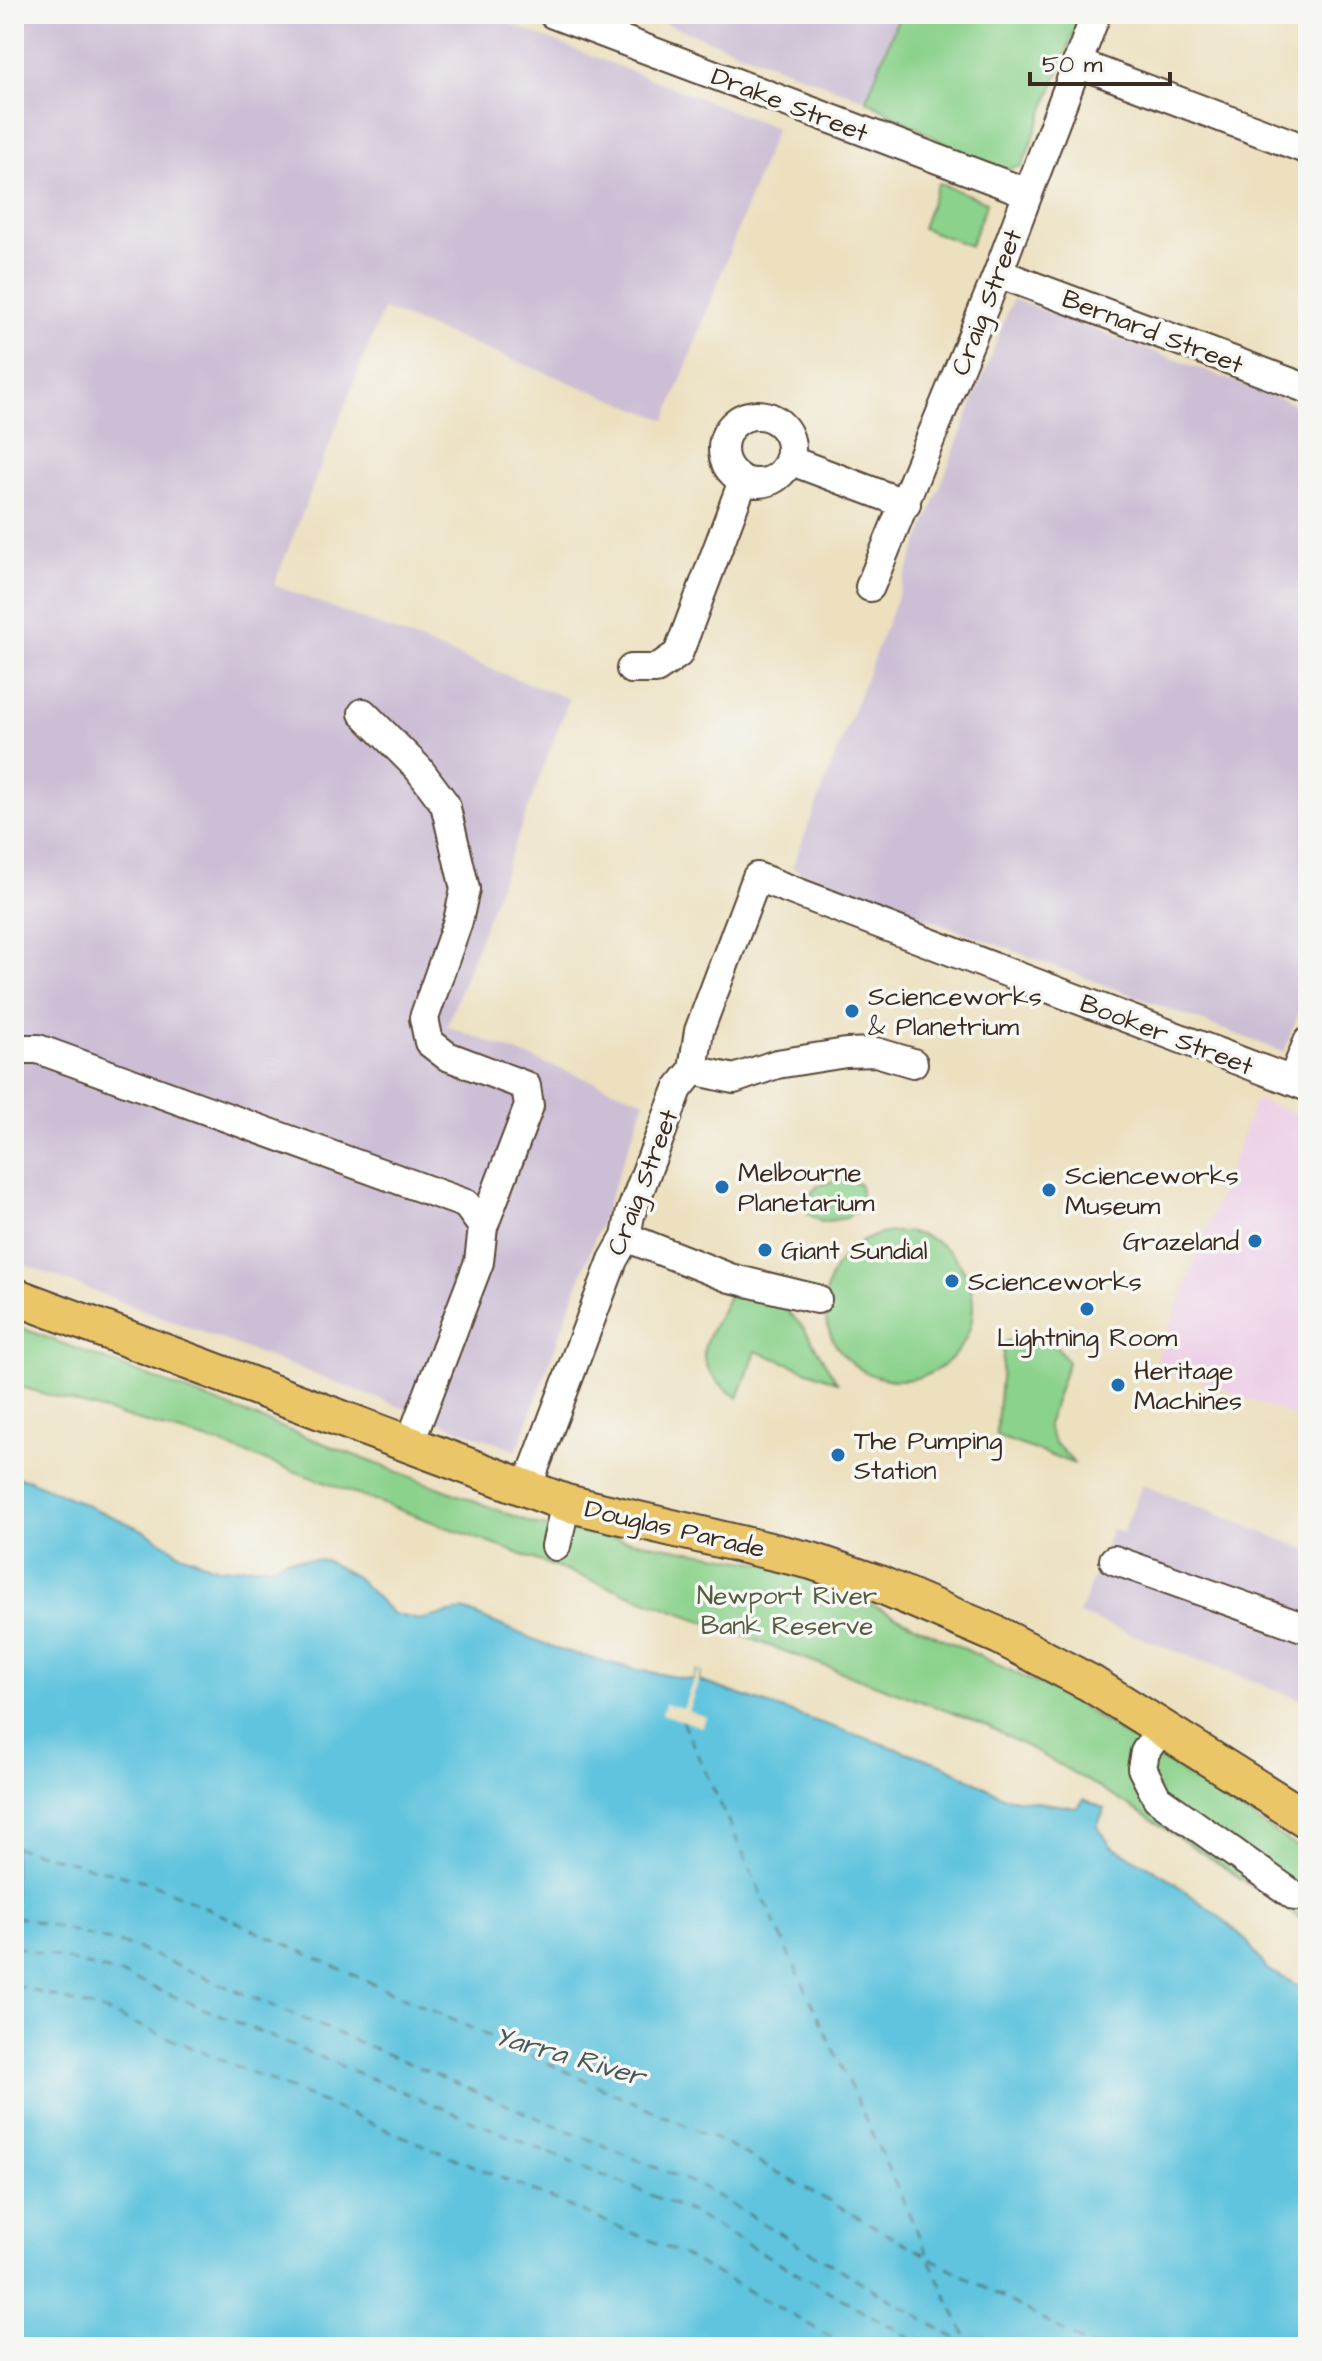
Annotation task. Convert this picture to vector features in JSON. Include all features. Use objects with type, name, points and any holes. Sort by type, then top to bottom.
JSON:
[{"type":"main road","name":"Douglas Parade","points":[[14,1296],[526,1490],[566,1503],[799,1557],[879,1584],[1011,1641],[1090,1683],[1307,1820]]},
{"type":"street","name":"Drake Street","points":[[553,14],[1028,193]]},
{"type":"street","name":"Craig Street","points":[[870,587],[998,273],[1096,14]]},
{"type":"street","points":[[1077,63],[1308,150]]},
{"type":"street","name":"Bernard Street","points":[[998,273],[1308,389]]},
{"type":"street","points":[[765,415],[784,428],[791,449],[789,460],[784,470],[765,482],[743,481],[727,466],[723,444],[733,424],[743,418],[765,415]]},
{"type":"street","points":[[789,460],[906,504]]},
{"type":"street","points":[[631,669],[656,669],[678,654],[743,481]]},
{"type":"street","points":[[363,713],[418,768],[445,804],[465,889],[458,921],[424,1018],[429,1042],[447,1056],[526,1086],[529,1106],[483,1227],[479,1262],[409,1445]]},
{"type":"street","name":"Craig Street","points":[[526,1490],[613,1260],[626,1237],[630,1215],[678,1089],[693,1070],[699,1031],[757,877]]},
{"type":"street","name":"Booker Street","points":[[757,877],[1300,1084]]},
{"type":"street","points":[[1300,1084],[1308,1042]]},
{"type":"street","points":[[14,1049],[38,1049],[466,1204],[483,1227]]},
{"type":"street","points":[[693,1070],[734,1079],[777,1064],[846,1053],[876,1052],[913,1063]]},
{"type":"street","points":[[626,1237],[730,1278],[817,1299]]},
{"type":"street","points":[[556,1546],[566,1503]]},
{"type":"street","points":[[1114,1560],[1308,1629]]},
{"type":"street","points":[[1162,1727],[1145,1752],[1142,1768],[1157,1798],[1295,1896]]},
{"type":"shaded area","points":[[14,14],[485,14],[776,128],[666,420],[383,309],[274,585],[569,699],[447,1026],[645,1101],[517,1451],[14,1261]]},
{"type":"shaded area","points":[[641,14],[900,14],[866,100]]},
{"type":"shaded area","points":[[1013,299],[1308,409],[1308,989],[1284,1052],[792,868]]},
{"type":"shaded area","name":"Grazeland","points":[[1256,1099],[1308,1119],[1308,1422],[1156,1363]]},
{"type":"shaded area","points":[[1142,1485],[1308,1550],[1308,1702],[1079,1614],[1112,1529],[1123,1533]]},
{"type":"green space","points":[[900,14],[1081,14],[1022,166],[995,171],[866,100]]},
{"type":"green space","points":[[938,183],[987,202],[970,246],[922,228]]},
{"type":"green space","points":[[841,1179],[860,1184],[862,1203],[847,1218],[821,1222],[807,1213],[807,1197],[818,1186]]},
{"type":"green space","points":[[899,1232],[927,1238],[951,1254],[967,1278],[973,1306],[967,1334],[951,1358],[927,1374],[899,1380],[871,1374],[847,1358],[831,1334],[825,1306],[831,1278],[847,1254],[871,1238]]},
{"type":"green space","points":[[732,1289],[778,1302],[804,1328],[837,1382],[756,1351],[738,1398],[720,1384],[704,1359],[705,1347]]},
{"type":"green space","name":"Newport River Bank Reserve","points":[[14,1325],[537,1525],[796,1569],[1066,1697],[1308,1854],[1308,1924],[1108,1793],[983,1724],[220,1444],[14,1385]]},
{"type":"green space","points":[[1025,1333],[1057,1347],[1068,1362],[1047,1425],[1054,1442],[1075,1464],[996,1436],[1004,1343]]},
{"type":"water","name":"Yarra River","points":[[14,1477],[27,1479],[145,1531],[183,1555],[220,1569],[273,1565],[287,1559],[325,1560],[356,1577],[393,1614],[419,1620],[464,1610],[559,1650],[693,1680],[697,1671],[701,1673],[699,1681],[944,1765],[1004,1797],[1077,1808],[1084,1799],[1105,1809],[1097,1825],[1111,1846],[1165,1876],[1220,1917],[1245,1939],[1267,1969],[1299,1986],[1308,1999],[1308,2347],[14,2347]]},
{"type":"pier","points":[[697,1671],[701,1673],[688,1711],[706,1717],[702,1727],[662,1714],[665,1704],[683,1708]]},
{"type":"ferry route","points":[[682,1721],[970,2346]]},
{"type":"ferry route","points":[[14,1847],[149,1882],[722,2142],[1092,2347]]},
{"type":"ferry route","points":[[14,1916],[133,1947],[702,2187],[970,2347]]},
{"type":"ferry route","points":[[14,1946],[123,1975],[691,2212],[926,2347]]},
{"type":"ferry route","points":[[14,1985],[107,2012],[680,2253],[849,2347]]},
{"type":"place","name":"Scienceworks & Planetrium","points":[[852,1011]]},
{"type":"place","name":"Melbourne Planetarium","points":[[722,1187]]},
{"type":"place","name":"Scienceworks Museum","points":[[1049,1190]]},
{"type":"place","name":"Grazeland","points":[[1255,1241]]},
{"type":"place","name":"Giant Sundial","points":[[765,1250]]},
{"type":"place","name":"Scienceworks","points":[[952,1281]]},
{"type":"place","name":"Lightning Room","points":[[1087,1309]]},
{"type":"place","name":"Heritage Machines","points":[[1118,1385]]},
{"type":"place","name":"The Pumping Station","points":[[838,1455]]}]
